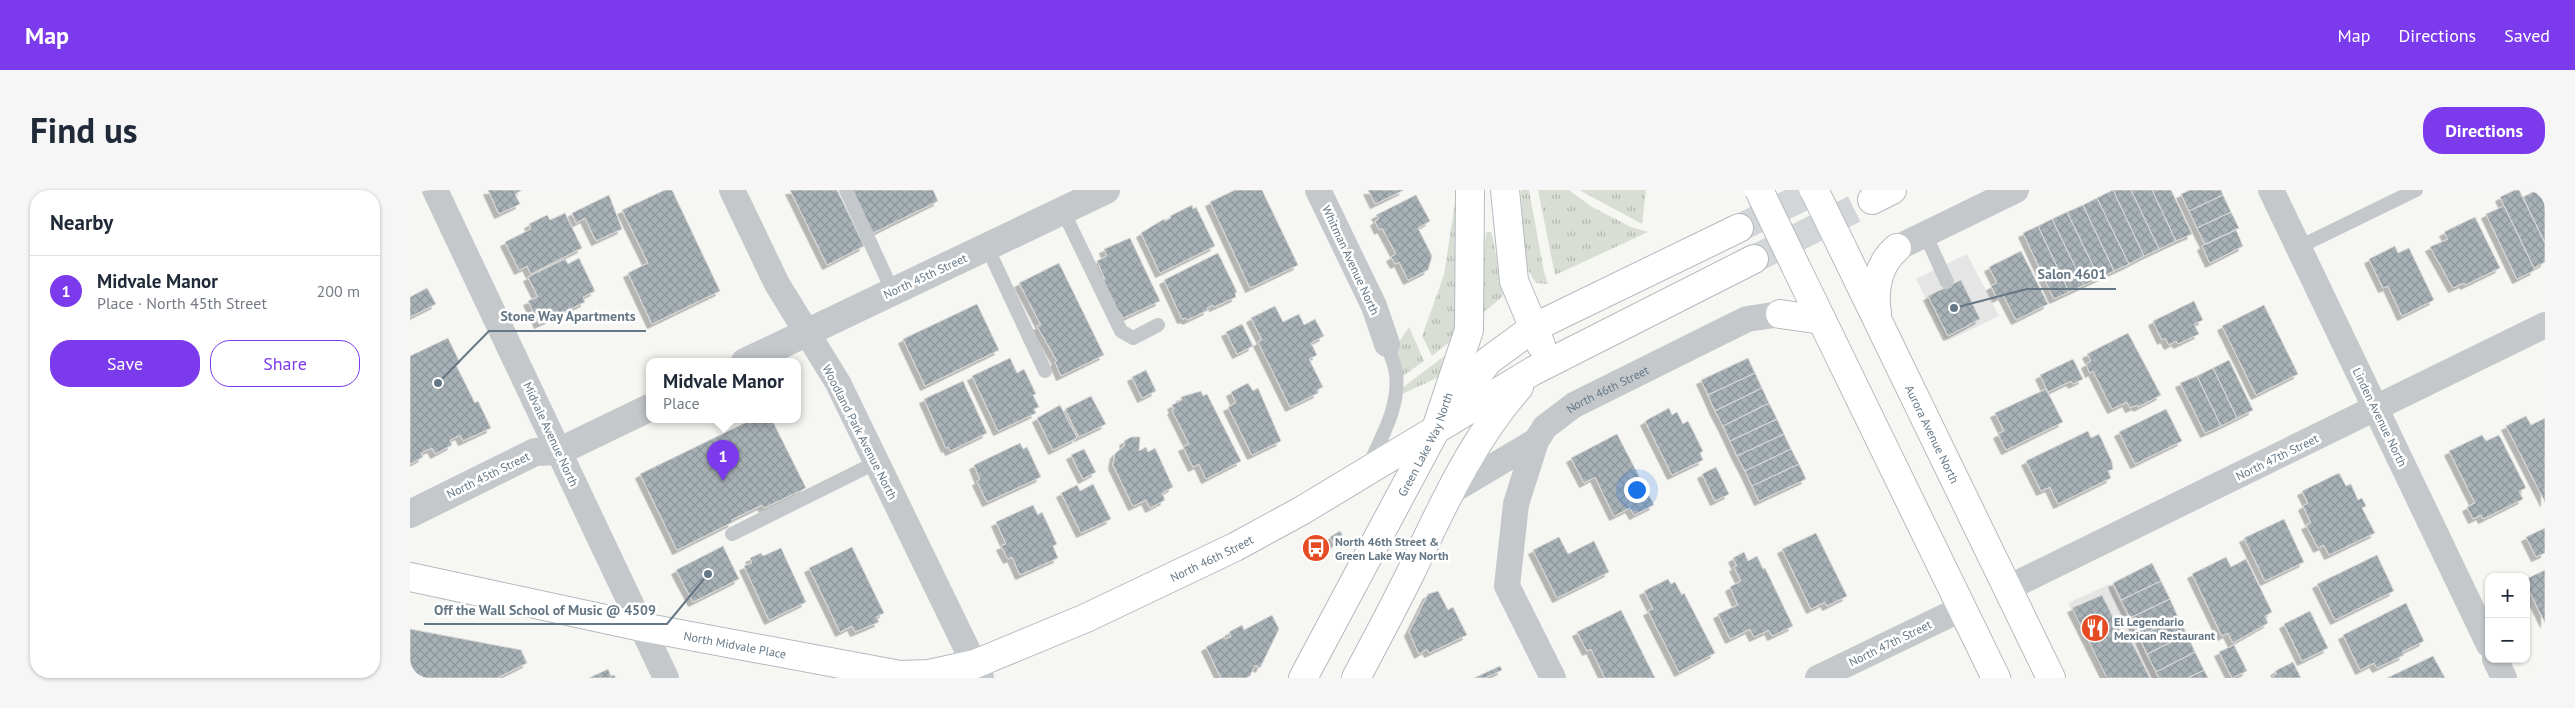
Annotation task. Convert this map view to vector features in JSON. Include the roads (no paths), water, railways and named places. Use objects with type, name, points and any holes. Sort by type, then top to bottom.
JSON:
[{"type":"main road","name":"Green Lake Way North","points":[[1303,678],[1436,430],[1469,330],[1470,190]]},
{"type":"main road","points":[[1356,678],[1388,620],[1450,492],[1492,421],[1541,366],[1533,328],[1514,281],[1505,190]]},
{"type":"main road","points":[[1759,190],[1996,678]]},
{"type":"main road","name":"Aurora Avenue North","points":[[1814,190],[2051,678]]},
{"type":"main road","name":"North 46th Street","points":[[1436,430],[1488,361],[1533,328],[1739,228]]},
{"type":"main road","points":[[1879,322],[1876,303],[1878,275],[1884,262],[1897,248]]},
{"type":"main road","name":"North 46th Street","points":[[978,671],[1055,632],[1235,547],[1365,472],[1541,366],[1754,259]]},
{"type":"main road","points":[[1780,314],[1822,320]]},
{"type":"main road","name":"North Midvale Place","points":[[410,577],[642,627],[900,675],[978,671]]},
{"type":"street","name":"Midvale Avenue North","points":[[435,190],[666,678]]},
{"type":"street","name":"Woodland Park Avenue North","points":[[732,190],[777,284],[838,383],[978,671]]},
{"type":"street","name":"North 45th Street","points":[[754,358],[1106,190]]},
{"type":"street","name":"Whitman Avenue North","points":[[1318,190],[1374,306],[1387,344]]},
{"type":"street","points":[[1897,248],[2016,190]]},
{"type":"street","name":"Linden Avenue North","points":[[2271,190],[2485,637]]},
{"type":"street","name":"North 46th Street","points":[[1450,492],[1536,441],[1545,427],[1574,405],[1747,319],[1780,314]]},
{"type":"street","name":"North 47th Street","points":[[2008,588],[2545,325]]},
{"type":"street","name":"North 45th Street","points":[[410,514],[535,452],[560,451],[646,409]]},
{"type":"street","points":[[1536,441],[1516,504],[1507,586],[1553,678]]},
{"type":"street","name":"North 47th Street","points":[[1818,678],[1963,608]]},
{"type":"street","points":[[2497,663],[2504,678]]},
{"type":"lane","points":[[846,190],[893,292]]},
{"type":"lane","points":[[2298,247],[2416,190]]},
{"type":"lane","points":[[1063,210],[1121,330],[1133,338],[1158,325]]},
{"type":"lane","points":[[1925,234],[1948,282]]},
{"type":"lane","points":[[987,247],[1045,371]]},
{"type":"lane","name":"Whitman Avenue North","points":[[1365,472],[1387,426],[1395,398],[1396,374],[1387,344]]},
{"type":"lane","points":[[732,534],[877,462]]},
{"type":"tunnel","points":[[1739,228],[1817,190]]},
{"type":"tunnel","points":[[1754,259],[1872,200]]},
{"type":"place","name":"Salon 4601","points":[[1954,308]]},
{"type":"place","name":"Stone Way Apartments","points":[[438,383]]},
{"type":"place","name":"Midvale Manor","points":[[723,481]]},
{"type":"place","name":"North 46th Street & Green Lake Way North","points":[[1316,548]]},
{"type":"place","name":"Off the Wall School of Music @ 4509","points":[[708,574]]},
{"type":"place","name":"El Legendario Mexican Restaurant","points":[[2095,628]]}]
